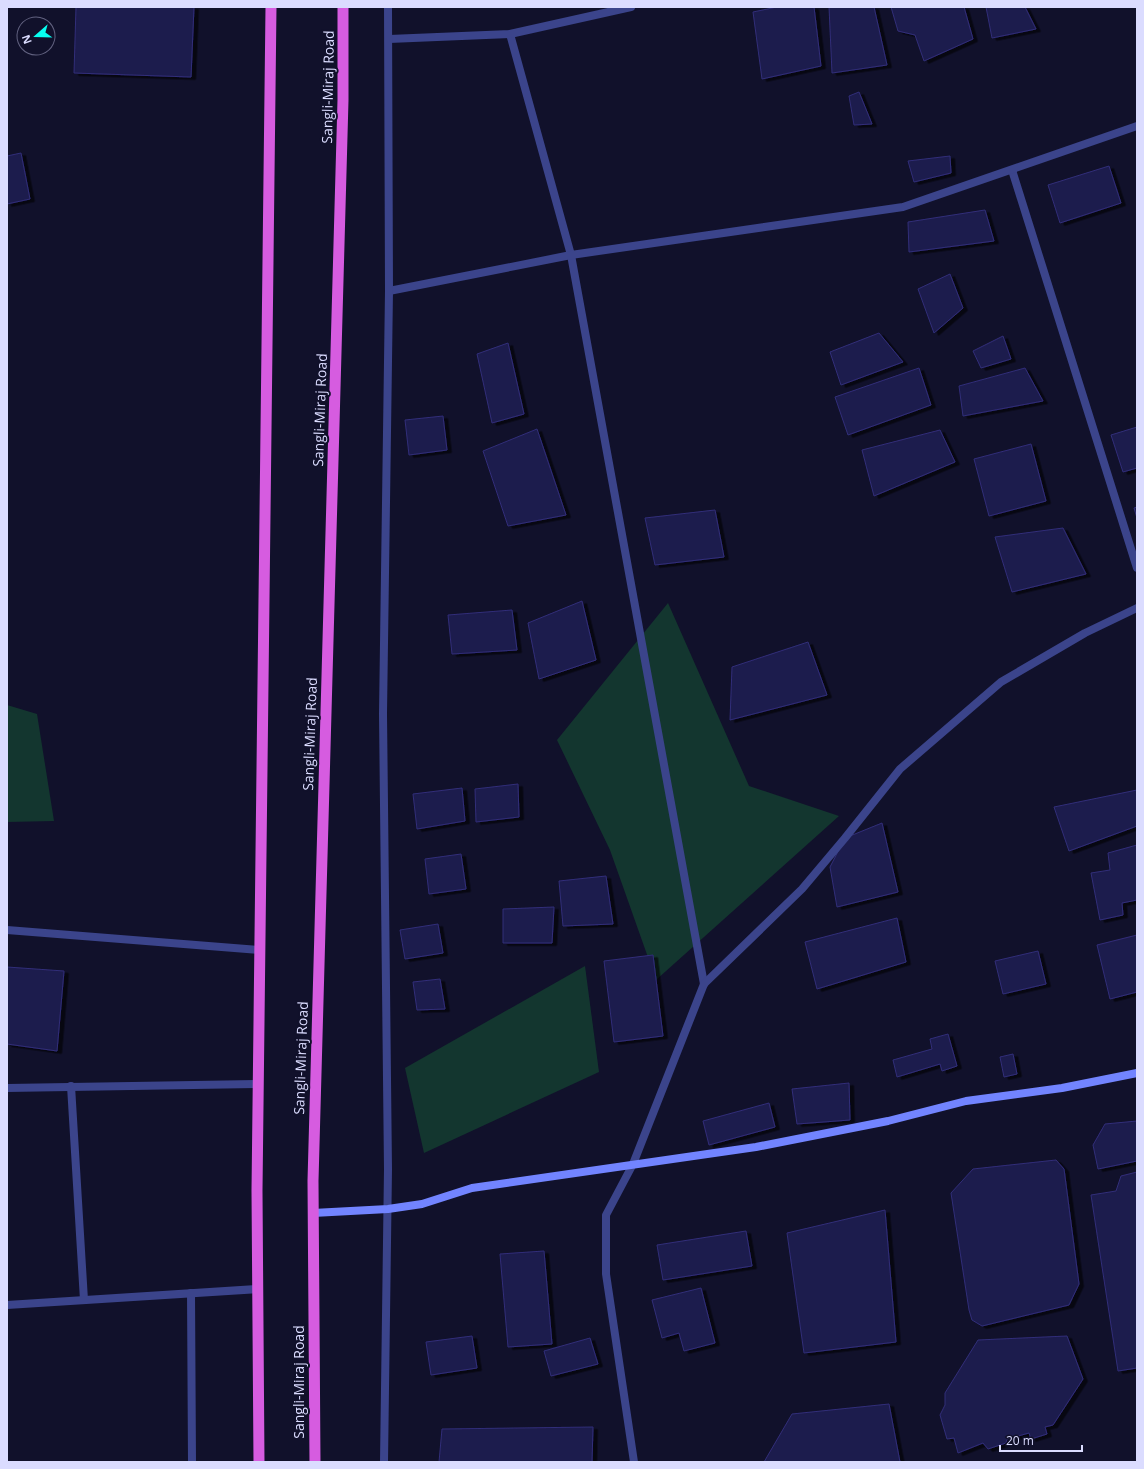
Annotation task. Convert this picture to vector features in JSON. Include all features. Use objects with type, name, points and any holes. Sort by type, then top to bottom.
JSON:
[{"type":"highway","points":[[259,1462],[257,1191],[271,7]]},
{"type":"highway","name":"Sangli-Miraj Road","points":[[315,1462],[313,1157],[343,116],[343,7]]},
{"type":"main road","points":[[313,1213],[388,1209],[422,1204],[472,1188],[756,1147],[888,1121],[966,1101],[1062,1088],[1137,1073]]},
{"type":"street","points":[[384,1462],[388,1209],[383,714],[389,291],[388,7]]},
{"type":"street","points":[[388,39],[510,34],[631,7]]},
{"type":"street","points":[[510,34],[571,256],[704,984]]},
{"type":"street","points":[[389,291],[571,256],[903,208],[1137,126]]},
{"type":"street","points":[[1012,170],[1137,568]]},
{"type":"street","points":[[634,1462],[606,1274],[606,1216],[633,1164],[704,984],[802,889],[900,769],[1001,682],[1085,633],[1137,608]]},
{"type":"street","points":[[7,930],[260,950]]},
{"type":"street","points":[[7,1088],[258,1084]]},
{"type":"street","points":[[72,1086],[84,1300]]},
{"type":"street","points":[[7,1305],[258,1290]]},
{"type":"street","points":[[192,1293],[192,1462]]},
{"type":"green space","points":[[668,603],[749,786],[839,816],[656,980],[610,850],[557,740]]},
{"type":"green space","points":[[7,705],[37,714],[54,821],[7,822]]},
{"type":"green space","points":[[585,966],[599,1072],[424,1153],[405,1068]]},
{"type":"building","points":[[76,7],[194,7],[191,77],[74,73]]},
{"type":"building","points":[[777,7],[814,7],[821,66],[762,79],[753,12]]},
{"type":"building","points":[[829,7],[874,7],[887,65],[832,73]]},
{"type":"building","points":[[891,7],[964,7],[973,39],[924,61],[915,35],[898,31]]},
{"type":"building","points":[[986,7],[1025,7],[1036,29],[992,38]]},
{"type":"building","points":[[859,92],[872,124],[854,125],[849,96]]},
{"type":"building","points":[[21,153],[30,199],[7,204],[7,156]]},
{"type":"building","points":[[950,156],[951,173],[914,182],[908,161]]},
{"type":"building","points":[[1109,166],[1121,203],[1060,223],[1048,185]]},
{"type":"building","points":[[985,210],[994,241],[909,252],[908,222]]},
{"type":"building","points":[[950,274],[963,308],[934,333],[918,289]]},
{"type":"building","points":[[879,333],[903,362],[841,385],[830,352]]},
{"type":"building","points":[[1003,336],[1011,359],[981,368],[973,351]]},
{"type":"building","points":[[508,343],[524,414],[492,423],[477,354]]},
{"type":"building","points":[[919,368],[931,405],[848,435],[835,397]]},
{"type":"building","points":[[1025,368],[1043,401],[963,416],[959,386]]},
{"type":"building","points":[[443,416],[447,450],[409,455],[405,420]]},
{"type":"building","points":[[1137,427],[1137,468],[1123,472],[1111,435]]},
{"type":"building","points":[[537,429],[566,515],[508,526],[483,451]]},
{"type":"building","points":[[940,430],[955,462],[874,496],[862,450]]},
{"type":"building","points":[[1031,444],[1046,501],[989,516],[974,459]]},
{"type":"building","points":[[1137,507],[1137,518],[1134,508]]},
{"type":"building","points":[[715,510],[724,557],[655,565],[645,518]]},
{"type":"building","points":[[1063,528],[1086,574],[1012,592],[995,537]]},
{"type":"building","points":[[582,601],[596,660],[539,679],[528,623]]},
{"type":"building","points":[[512,610],[517,650],[452,654],[448,615]]},
{"type":"building","points":[[808,642],[827,695],[730,720],[732,667]]},
{"type":"building","points":[[518,784],[519,817],[476,822],[475,789]]},
{"type":"building","points":[[462,788],[465,821],[417,829],[413,794]]},
{"type":"building","points":[[1137,790],[1137,826],[1069,851],[1054,807]]},
{"type":"building","points":[[882,823],[898,892],[837,907],[830,867],[845,838]]},
{"type":"building","points":[[1137,845],[1137,900],[1122,903],[1123,915],[1100,920],[1091,873],[1110,870],[1108,853]]},
{"type":"building","points":[[461,854],[466,889],[429,894],[425,859]]},
{"type":"building","points":[[606,876],[613,924],[563,926],[559,881]]},
{"type":"building","points":[[554,907],[552,943],[503,943],[503,909]]},
{"type":"building","points":[[897,918],[906,962],[817,989],[805,942]]},
{"type":"building","points":[[438,924],[443,953],[405,959],[400,930]]},
{"type":"building","points":[[1137,935],[1137,992],[1110,999],[1097,945]]},
{"type":"building","points":[[1038,951],[1046,984],[1003,994],[995,961]]},
{"type":"building","points":[[653,955],[663,1036],[614,1042],[604,961]]},
{"type":"building","points":[[7,967],[64,971],[57,1051],[7,1044]]},
{"type":"building","points":[[440,979],[445,1009],[417,1010],[413,982]]},
{"type":"building","points":[[948,1034],[957,1066],[942,1071],[940,1064],[897,1077],[893,1060],[932,1049],[930,1039]]},
{"type":"building","points":[[1013,1054],[1017,1074],[1004,1077],[1000,1057]]},
{"type":"building","points":[[849,1083],[850,1120],[797,1124],[792,1089]]},
{"type":"building","points":[[769,1103],[775,1127],[709,1145],[703,1121]]},
{"type":"building","points":[[1137,1121],[1137,1161],[1098,1169],[1093,1145],[1105,1124]]},
{"type":"building","points":[[1056,1160],[1064,1169],[1079,1284],[1069,1305],[982,1326],[972,1320],[969,1310],[951,1193],[973,1169]]},
{"type":"building","points":[[1137,1172],[1137,1368],[1118,1371],[1091,1195],[1116,1191],[1121,1176]]},
{"type":"building","points":[[885,1210],[896,1342],[804,1353],[787,1233]]},
{"type":"building","points":[[746,1231],[752,1266],[663,1280],[657,1245]]},
{"type":"building","points":[[544,1251],[552,1344],[508,1347],[500,1254]]},
{"type":"building","points":[[701,1288],[715,1343],[684,1351],[679,1333],[662,1338],[652,1300]]},
{"type":"building","points":[[472,1336],[477,1368],[431,1375],[426,1342]]},
{"type":"building","points":[[1067,1336],[1083,1379],[1053,1425],[1045,1427],[1047,1434],[1031,1439],[1029,1433],[1007,1439],[1006,1443],[988,1449],[983,1443],[958,1453],[954,1438],[947,1439],[940,1415],[945,1405],[945,1393],[978,1340]]},
{"type":"building","points":[[590,1338],[598,1364],[551,1376],[544,1351]]},
{"type":"building","points":[[889,1404],[900,1462],[764,1462],[792,1414]]},
{"type":"building","points":[[593,1427],[592,1462],[439,1462],[442,1429]]}]
